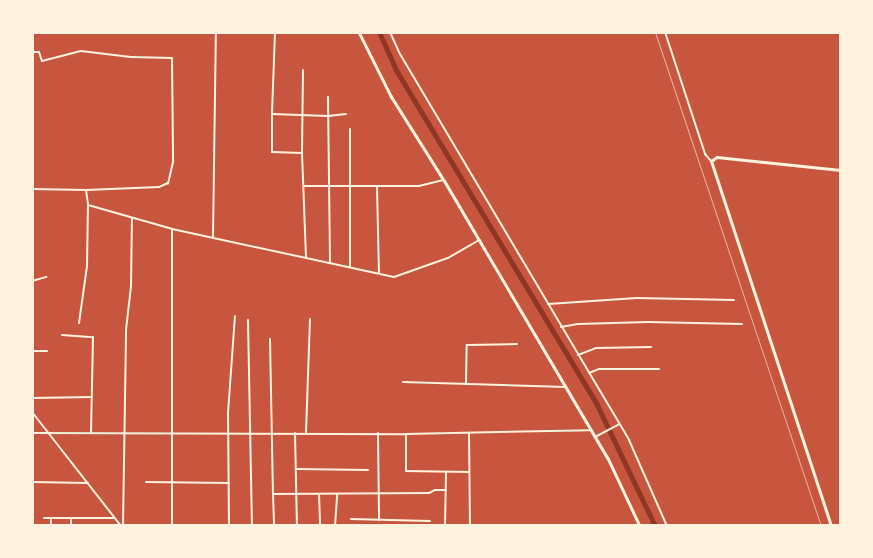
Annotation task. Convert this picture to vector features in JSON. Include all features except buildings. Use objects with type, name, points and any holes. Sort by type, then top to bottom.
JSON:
[{"type":"street","points":[[213,238],[216,32]]},
{"type":"street","points":[[275,32],[272,152],[302,153]]},
{"type":"street","points":[[359,32],[391,96],[444,180],[595,437],[640,526]]},
{"type":"street","points":[[390,32],[400,54],[589,373],[652,488],[667,526]]},
{"type":"street","points":[[665,32],[705,154],[711,161],[832,526]]},
{"type":"street","points":[[32,52],[39,52],[42,60],[81,51],[131,57],[172,58],[173,162],[168,183],[158,187],[86,190],[32,189]]},
{"type":"street","points":[[303,70],[302,153],[306,257]]},
{"type":"street","points":[[328,98],[330,262]]},
{"type":"street","points":[[272,114],[328,116],[346,114]]},
{"type":"street","points":[[350,129],[350,266]]},
{"type":"street","points":[[711,161],[717,157],[840,170]]},
{"type":"street","points":[[304,186],[350,184],[420,186],[444,180]]},
{"type":"street","points":[[377,186],[379,273]]},
{"type":"street","points":[[78,323],[87,266],[88,205],[86,190]]},
{"type":"street","points":[[88,205],[172,229],[394,277],[448,258],[479,240]]},
{"type":"street","points":[[122,526],[126,433],[126,330],[131,286],[132,218]]},
{"type":"street","points":[[172,229],[172,526]]},
{"type":"street","points":[[32,281],[46,277]]},
{"type":"street","points":[[548,304],[637,298],[734,300]]},
{"type":"street","points":[[229,526],[228,433],[235,316]]},
{"type":"street","points":[[306,433],[310,319]]},
{"type":"street","points":[[248,320],[252,526]]},
{"type":"street","points":[[562,327],[571,324],[638,322],[742,324]]},
{"type":"street","points":[[62,335],[93,337],[91,433]]},
{"type":"street","points":[[270,340],[274,526]]},
{"type":"street","points":[[466,384],[467,346],[517,344]]},
{"type":"street","points":[[578,355],[596,348],[651,347]]},
{"type":"street","points":[[32,351],[47,351]]},
{"type":"street","points":[[589,373],[599,369],[659,369]]},
{"type":"street","points":[[403,382],[566,387]]},
{"type":"street","points":[[32,398],[92,397]]},
{"type":"street","points":[[32,412],[122,526]]},
{"type":"street","points":[[595,437],[618,425]]},
{"type":"street","points":[[32,432],[406,434],[591,430]]},
{"type":"street","points":[[295,433],[297,526]]},
{"type":"street","points":[[378,433],[379,520]]},
{"type":"street","points":[[469,433],[470,526]]},
{"type":"street","points":[[406,434],[406,471],[469,472]]},
{"type":"street","points":[[296,469],[368,470]]},
{"type":"street","points":[[445,526],[446,472]]},
{"type":"street","points":[[32,482],[88,483]]},
{"type":"street","points":[[146,482],[229,483]]},
{"type":"street","points":[[272,494],[429,493],[435,490],[446,490]]},
{"type":"street","points":[[319,494],[320,526]]},
{"type":"street","points":[[335,526],[337,494]]},
{"type":"street","points":[[44,518],[116,518]]},
{"type":"street","points":[[51,518],[51,526]]},
{"type":"street","points":[[71,518],[71,526]]},
{"type":"street","points":[[351,519],[430,521]]},
{"type":"waterway","points":[[379,32],[396,70],[597,405],[655,526]]},
{"type":"railway","points":[[655,32],[821,526]]}]
